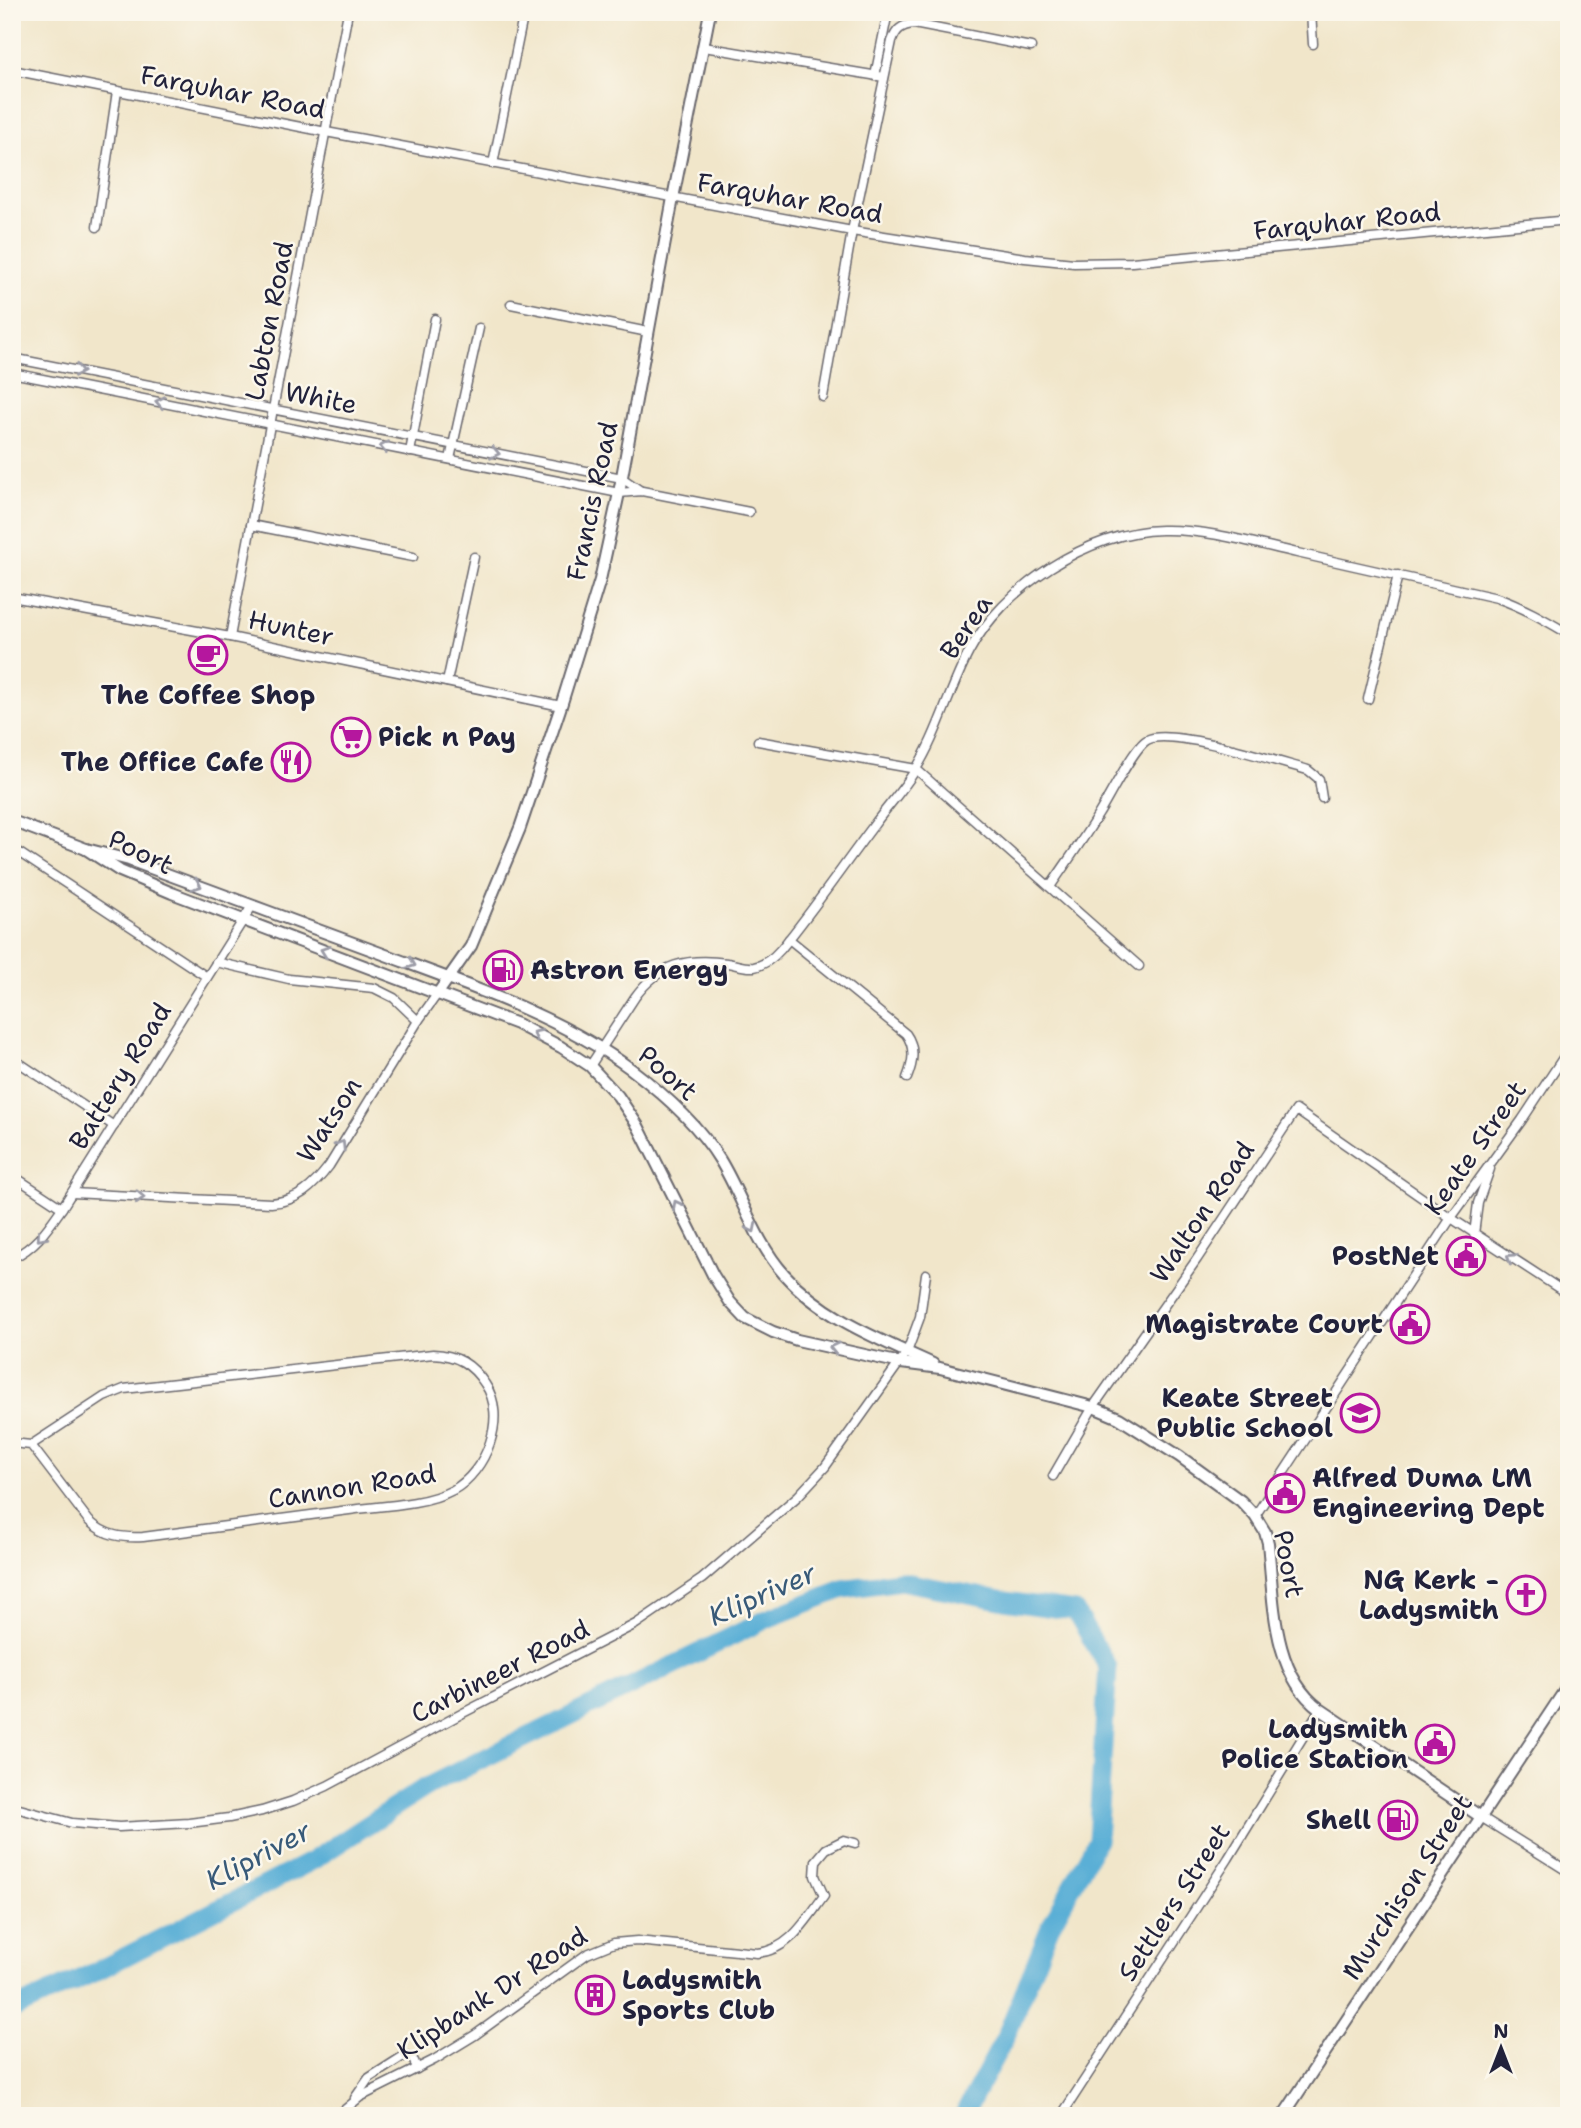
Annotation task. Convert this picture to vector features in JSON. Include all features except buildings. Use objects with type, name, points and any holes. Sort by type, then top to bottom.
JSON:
[{"type":"street","name":"Labton Road","points":[[230,637],[348,12]]},
{"type":"street","points":[[493,164],[524,12]]},
{"type":"street","name":"Francis Road","points":[[450,979],[471,946],[520,828],[600,580],[622,478],[710,12]]},
{"type":"street","points":[[823,397],[888,12]]},
{"type":"street","points":[[1311,12],[1313,44]]},
{"type":"street","points":[[879,76],[895,32],[902,26],[914,24],[1031,47]]},
{"type":"street","points":[[704,47],[879,76]]},
{"type":"street","name":"Farquhar Road","points":[[12,70],[852,231],[1074,263],[1172,259],[1569,220]]},
{"type":"street","points":[[97,227],[117,91]]},
{"type":"street","points":[[511,304],[648,332]]},
{"type":"street","points":[[410,452],[435,319]]},
{"type":"street","points":[[450,459],[479,328]]},
{"type":"street","name":"White","points":[[12,358],[622,478]]},
{"type":"street","name":"White","points":[[12,373],[619,492],[642,491]]},
{"type":"street","points":[[101,391],[103,376]]},
{"type":"street","points":[[622,478],[642,491],[749,512]]},
{"type":"street","points":[[251,525],[413,557]]},
{"type":"street","name":"Berea","points":[[590,1066],[642,987],[658,973],[678,964],[701,961],[755,967],[772,959],[916,769],[970,651],[989,621],[1002,606],[1035,579],[1093,545],[1144,531],[1183,531],[1234,539],[1497,598],[1517,605],[1569,634]]},
{"type":"street","points":[[447,682],[474,557]]},
{"type":"street","points":[[1368,699],[1398,575]]},
{"type":"street","name":"Hunter","points":[[12,597],[230,637],[561,706]]},
{"type":"street","points":[[1050,887],[1097,817],[1137,750],[1151,738],[1164,736],[1197,741],[1308,770],[1319,779],[1322,798]]},
{"type":"street","points":[[758,741],[916,769],[1139,966]]},
{"type":"street","points":[[12,821],[86,849]]},
{"type":"street","points":[[12,848],[207,977]]},
{"type":"street","name":"Poort","points":[[86,849],[129,860],[450,979],[563,1028],[601,1049],[666,1098],[708,1143],[732,1183],[758,1238],[796,1286],[845,1322],[940,1368]]},
{"type":"street","name":"Poort","points":[[86,849],[120,871],[522,1027],[590,1066],[618,1096],[638,1126],[713,1275],[736,1311],[758,1326],[807,1342],[901,1363],[940,1368],[1093,1407],[1129,1423],[1179,1456],[1241,1501],[1265,1532],[1278,1631],[1284,1660],[1297,1688],[1320,1709],[1481,1817]]},
{"type":"street","name":"Battery Road","points":[[12,1258],[32,1247],[41,1238],[62,1208],[252,906]]},
{"type":"street","points":[[789,939],[906,1034],[911,1041],[913,1053],[907,1077]]},
{"type":"street","points":[[216,962],[289,979],[374,988],[394,998],[418,1021]]},
{"type":"street","name":"Watson","points":[[72,1193],[271,1203],[299,1196],[314,1185],[329,1166],[418,1021],[450,979]]},
{"type":"street","name":"Keate Street","points":[[1255,1516],[1451,1218],[1569,1049]]},
{"type":"street","points":[[12,1058],[114,1126]]},
{"type":"street","name":"Walton Road","points":[[1053,1476],[1093,1407],[1197,1259],[1296,1110],[1451,1218]]},
{"type":"street","points":[[1474,1234],[1478,1203],[1494,1158]]},
{"type":"street","points":[[12,1175],[62,1208]]},
{"type":"street","points":[[1451,1218],[1569,1295]]},
{"type":"street","name":"Carbineer Road","points":[[12,1807],[72,1823],[119,1827],[229,1818],[293,1801],[327,1786],[636,1624],[682,1594],[815,1479],[842,1446],[907,1352],[918,1325],[926,1274]]},
{"type":"street","name":"Cannon Road","points":[[433,1353],[456,1357],[472,1367],[489,1390],[494,1410],[490,1443],[481,1461],[468,1479],[441,1495],[395,1504],[143,1538],[118,1537],[98,1529],[31,1446],[104,1397],[124,1389],[433,1353]]},
{"type":"street","points":[[12,1443],[31,1446]]},
{"type":"street","name":"Murchison Street","points":[[1283,2116],[1569,1684]]},
{"type":"street","name":"Settlers Street","points":[[1062,2115],[1320,1709]]},
{"type":"street","points":[[1481,1817],[1569,1872]]},
{"type":"street","name":"Klipbank Dr Road","points":[[337,2116],[351,2103],[475,2035],[587,1955],[608,1944],[649,1941],[766,1952],[780,1947],[789,1940],[824,1896],[815,1876],[816,1861],[826,1849],[844,1840],[855,1843]]},
{"type":"street","points":[[351,2103],[369,2078],[391,2062],[408,2056],[417,2068]]},
{"type":"waterway","name":"Klipriver","points":[[12,2010],[95,1972],[312,1861],[424,1788],[769,1618],[843,1589],[900,1581],[1075,1611],[1108,1667],[1097,1840],[1050,1927],[1006,2036],[963,2116]]},
{"type":"place","name":"The Coffee Shop","points":[[208,655]]},
{"type":"place","name":"Pick n Pay","points":[[351,737]]},
{"type":"place","name":"The Office Cafe","points":[[291,762]]},
{"type":"place","name":"Astron Energy","points":[[503,970]]},
{"type":"place","name":"PostNet","points":[[1466,1256]]},
{"type":"place","name":"Magistrate Court","points":[[1410,1324]]},
{"type":"place","name":"Keate Street Public School","points":[[1360,1413]]},
{"type":"place","name":"Alfred Duma LM Engineering Dept","points":[[1285,1493]]},
{"type":"place","name":"NG Kerk - Ladysmith","points":[[1526,1595]]},
{"type":"place","name":"Ladysmith Police Station","points":[[1435,1744]]},
{"type":"place","name":"Shell","points":[[1398,1820]]},
{"type":"place","name":"Ladysmith Sports Club","points":[[595,1995]]}]
